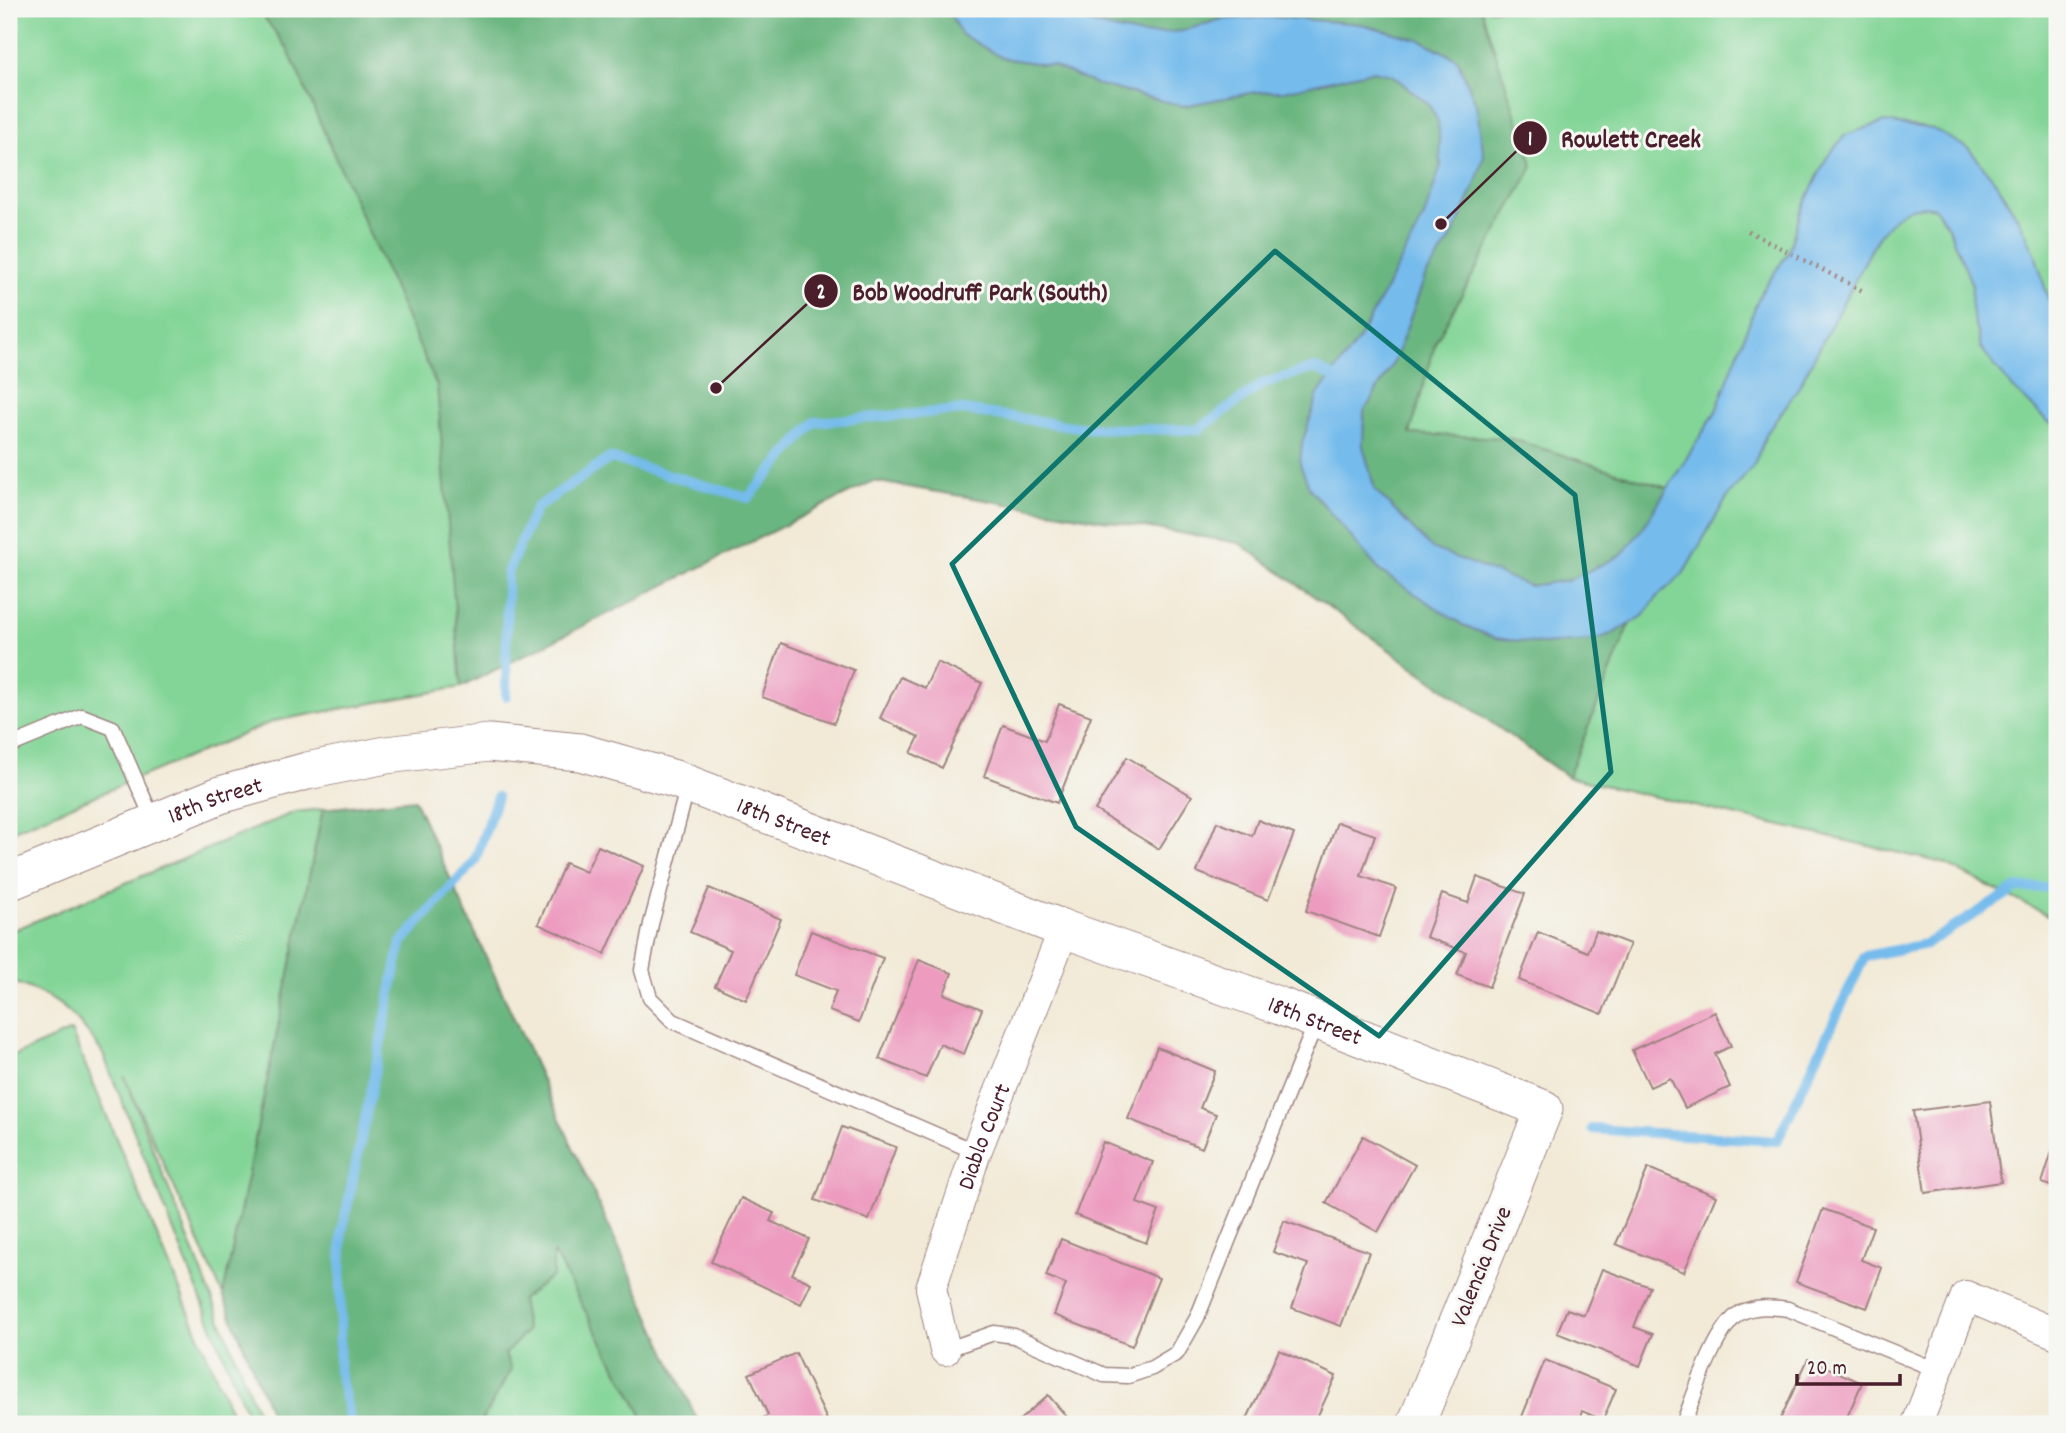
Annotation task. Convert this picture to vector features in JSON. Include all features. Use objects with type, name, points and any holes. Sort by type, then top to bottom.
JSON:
[{"type":"street","name":"18th Street","points":[[9,882],[219,795],[307,771],[386,755],[489,743],[580,752],[688,785],[1064,929],[1317,1020],[1544,1109]]},
{"type":"street","name":"Diablo Court","points":[[945,1350],[931,1288],[976,1152],[1064,929]]},
{"type":"street","name":"Valencia Drive","points":[[1416,1424],[1544,1109]]},
{"type":"street","points":[[1917,1424],[1966,1296],[2057,1335]]},
{"type":"lane","points":[[9,746],[82,716],[113,728],[154,823]]},
{"type":"lane","points":[[688,785],[642,970],[650,998],[673,1021],[976,1152]]},
{"type":"lane","points":[[945,1350],[994,1333],[1004,1334],[1104,1375],[1128,1376],[1152,1368],[1177,1353],[1197,1318],[1317,1020]]},
{"type":"lane","points":[[1683,1424],[1724,1332],[1740,1314],[1768,1306],[1788,1309],[1939,1371]]},
{"type":"path","points":[[1748,232],[1863,291]]},
{"type":"highlighted area","points":[[1275,251],[1575,495],[1611,772],[1379,1036],[1076,827],[952,564]]},
{"type":"green space","points":[[9,9],[2057,9],[2057,920],[1943,863],[1568,777],[1239,543],[873,481],[461,687],[274,721],[9,832]]},
{"type":"green space","points":[[258,9],[1481,9],[1533,167],[1436,341],[1410,434],[1509,438],[1683,493],[1568,777],[1239,543],[873,481],[461,687],[437,386],[287,48]]},
{"type":"green space","points":[[414,799],[699,1424],[647,1424],[553,1252],[553,1276],[521,1300],[527,1331],[505,1354],[511,1370],[480,1424],[275,1424],[223,1295],[323,809]]},
{"type":"green space","points":[[323,809],[223,1295],[124,1076],[262,1424],[251,1424],[103,1054],[64,1007],[40,993],[9,981],[9,932],[295,812]]},
{"type":"green space","points":[[71,1031],[236,1424],[9,1424],[9,1058]]},
{"type":"green space","points":[[553,1250],[647,1424],[480,1424],[511,1370],[505,1354],[521,1300]]},
{"type":"water","points":[[947,9],[1052,9],[1100,26],[1142,35],[1182,31],[1222,19],[1274,17],[1361,24],[1421,40],[1457,59],[1476,104],[1484,156],[1475,186],[1451,239],[1425,277],[1395,360],[1364,412],[1363,446],[1375,490],[1431,548],[1530,586],[1569,580],[1622,555],[1644,526],[1716,411],[1760,294],[1788,253],[1801,211],[1827,157],[1845,135],[1884,122],[1933,129],[1969,149],[1996,182],[2020,222],[2035,253],[2048,298],[2057,311],[2057,426],[2047,421],[2010,385],[1981,348],[1971,309],[1972,285],[1948,227],[1935,208],[1910,209],[1897,216],[1879,235],[1797,390],[1767,433],[1754,465],[1728,496],[1683,574],[1659,595],[1643,616],[1614,633],[1592,641],[1542,644],[1495,638],[1463,625],[1380,571],[1310,489],[1300,464],[1302,443],[1318,394],[1359,339],[1424,217],[1441,165],[1438,121],[1428,104],[1392,75],[1372,71],[1284,91],[1256,92],[1183,106],[1095,84],[1053,66],[1003,58],[961,34]]},
{"type":"building","points":[[781,643],[854,670],[834,723],[762,697]]},
{"type":"building","points":[[937,662],[982,683],[942,768],[911,753],[919,737],[880,718],[900,677],[925,688]]},
{"type":"building","points":[[1059,704],[1091,716],[1057,803],[984,776],[1003,725],[1045,741]]},
{"type":"building","points":[[1127,757],[1192,796],[1159,849],[1095,810]]},
{"type":"building","points":[[1258,820],[1294,834],[1268,900],[1197,872],[1217,822],[1252,836]]},
{"type":"building","points":[[1337,822],[1375,835],[1361,876],[1396,888],[1379,937],[1306,911]]},
{"type":"building","points":[[598,846],[644,866],[605,954],[538,924],[565,863],[586,872]]},
{"type":"building","points":[[1477,877],[1525,894],[1489,987],[1457,975],[1466,952],[1426,937],[1442,894],[1468,903]]},
{"type":"building","points":[[709,888],[781,919],[746,1000],[715,986],[731,950],[690,932]]},
{"type":"building","points":[[811,931],[883,958],[859,1022],[829,1011],[836,991],[794,975]]},
{"type":"building","points":[[1596,931],[1630,944],[1602,1014],[1519,980],[1538,932],[1588,952]]},
{"type":"building","points":[[919,960],[952,973],[944,994],[982,1009],[964,1054],[940,1044],[926,1078],[879,1059]]},
{"type":"building","points":[[1715,1012],[1731,1046],[1715,1054],[1730,1087],[1685,1108],[1670,1078],[1650,1087],[1632,1050]]},
{"type":"building","points":[[1157,1047],[1215,1071],[1200,1108],[1216,1114],[1202,1148],[1128,1119]]},
{"type":"building","points":[[1990,1101],[2001,1182],[1925,1193],[1913,1111]]},
{"type":"building","points":[[842,1127],[896,1147],[869,1220],[815,1200]]},
{"type":"building","points":[[1363,1136],[1415,1165],[1378,1232],[1326,1203]]},
{"type":"building","points":[[2057,1136],[2057,1188],[2042,1183]]},
{"type":"building","points":[[1103,1142],[1153,1162],[1137,1203],[1159,1211],[1146,1243],[1075,1215]]},
{"type":"building","points":[[1648,1168],[1716,1196],[1684,1272],[1616,1244]]},
{"type":"building","points":[[741,1198],[774,1213],[770,1221],[809,1239],[792,1274],[811,1283],[801,1304],[711,1262]]},
{"type":"building","points":[[1823,1209],[1873,1227],[1861,1260],[1882,1268],[1867,1308],[1796,1282]]},
{"type":"building","points":[[1284,1221],[1369,1252],[1341,1326],[1292,1308],[1308,1264],[1273,1252]]},
{"type":"building","points":[[1061,1239],[1159,1278],[1132,1346],[1054,1315],[1066,1284],[1046,1276]]},
{"type":"building","points":[[1602,1269],[1650,1287],[1634,1327],[1653,1334],[1640,1366],[1557,1333],[1567,1309],[1584,1315]]},
{"type":"building","points":[[1279,1350],[1336,1376],[1314,1424],[1258,1424],[1247,1419]]},
{"type":"building","points":[[796,1353],[828,1422],[754,1424],[768,1415],[749,1374]]},
{"type":"building","points":[[1808,1359],[1862,1383],[1844,1424],[1778,1424]]},
{"type":"building","points":[[1545,1360],[1616,1389],[1603,1420],[1582,1411],[1577,1424],[1519,1424]]},
{"type":"building","points":[[1048,1395],[1073,1424],[1015,1424]]},
{"type":"waterway","points":[[506,696],[507,573],[536,508],[610,458],[748,498],[815,422],[963,410],[1085,428],[1198,430],[1264,383],[1315,368],[1343,382]]},
{"type":"waterway","points":[[351,1424],[339,1371],[342,1232],[401,943],[475,861],[497,797]]},
{"type":"waterway","points":[[1592,1129],[1777,1141],[1865,956],[1926,944],[2017,888],[2057,887]]},
{"type":"place","name":"Rowlett Creek","points":[[1441,224]]},
{"type":"place","name":"Bob Woodruff Park (South)","points":[[716,388]]}]
